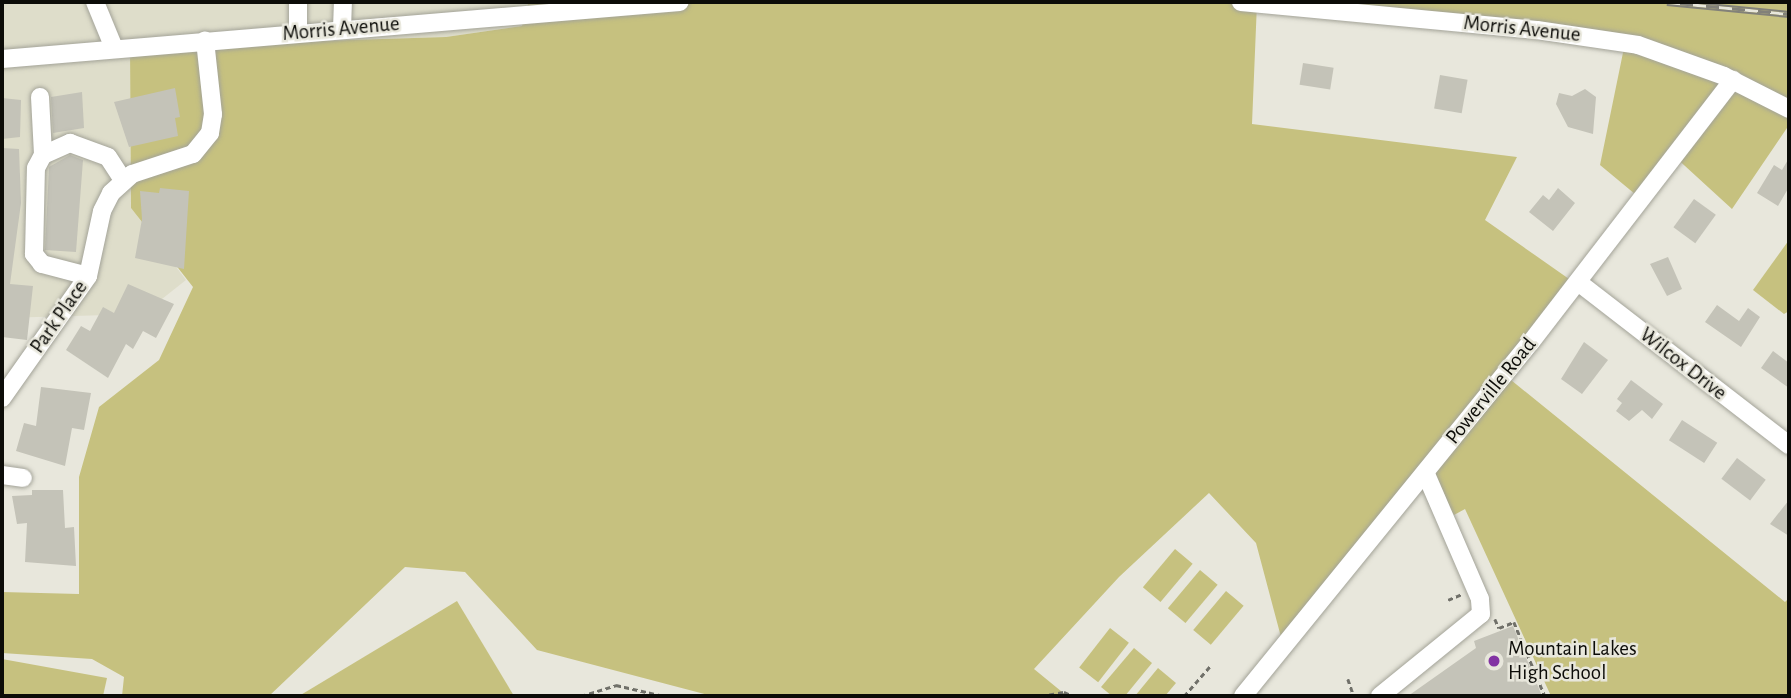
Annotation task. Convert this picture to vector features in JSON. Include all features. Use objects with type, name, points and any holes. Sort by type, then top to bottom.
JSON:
[{"type":"street","points":[[94,2],[114,48]]},
{"type":"street","points":[[298,33],[299,2]]},
{"type":"street","points":[[342,29],[343,2]]},
{"type":"street","name":"Morris Avenue","points":[[2,59],[680,2]]},
{"type":"street","name":"Morris Avenue","points":[[1241,2],[1594,37],[1638,45],[1732,80],[1789,109]]},
{"type":"street","points":[[43,155],[70,143],[90,146],[108,157],[123,180],[187,158],[210,133],[213,114],[205,40]]},
{"type":"street","name":"Powerville Road","points":[[1243,696],[1578,282],[1732,80]]},
{"type":"street","points":[[40,97],[43,155],[36,168],[34,254],[42,264],[88,276]]},
{"type":"street","name":"Park Place","points":[[2,398],[88,276],[105,202],[123,180]]},
{"type":"street","name":"Wilcox Drive","points":[[1578,282],[1789,445]]},
{"type":"street","points":[[1380,696],[1481,614],[1480,599],[1425,472]]},
{"type":"street","points":[[2,475],[23,478]]},
{"type":"path","points":[[1448,600],[1468,592]]},
{"type":"path","points":[[1490,609],[1499,628],[1514,622],[1545,696]]},
{"type":"path","points":[[1184,696],[1211,665]]},
{"type":"path","points":[[1348,679],[1354,696]]},
{"type":"path","points":[[581,696],[616,685],[664,696]]},
{"type":"path","points":[[1041,696],[1064,692],[1073,696]]},
{"type":"shaded area","points":[[2,2],[611,2],[523,26],[446,37],[130,47],[131,208],[186,280],[143,314],[2,318]]},
{"type":"shaded area","points":[[1789,2],[1789,125],[1732,209],[1673,155],[1641,199],[1600,165],[1626,38],[1257,3],[1252,124],[1517,157],[1485,220],[1579,286],[1506,376],[1785,602],[1789,598],[1789,696],[1551,696],[1465,509],[1454,515],[1425,473],[1281,637],[1256,543],[1209,493],[1119,577],[1034,669],[1067,696],[712,696],[537,650],[465,572],[405,567],[269,696],[122,696],[124,677],[92,659],[2,653],[2,592],[79,594],[79,477],[99,407],[159,360],[193,287],[131,208],[130,47],[446,37],[522,26],[528,4]]},
{"type":"shaded area","points":[[1789,240],[1789,311],[1784,314],[1753,290]]},
{"type":"shaded area","points":[[1175,549],[1193,564],[1160,602],[1143,587]]},
{"type":"shaded area","points":[[1200,570],[1218,585],[1185,623],[1168,608]]},
{"type":"shaded area","points":[[1226,591],[1244,606],[1211,645],[1193,630]]},
{"type":"shaded area","points":[[457,601],[514,696],[299,696]]},
{"type":"shaded area","points":[[1110,628],[1129,643],[1098,682],[1079,667]]},
{"type":"shaded area","points":[[1134,648],[1152,663],[1125,696],[1112,696],[1101,687]]},
{"type":"shaded area","points":[[2,659],[107,678],[103,696],[2,696]]},
{"type":"shaded area","points":[[1158,668],[1176,683],[1165,696],[1135,696]]},
{"type":"building","points":[[1303,63],[1334,68],[1330,90],[1300,85]]},
{"type":"building","points":[[1440,75],[1468,80],[1462,113],[1434,108]]},
{"type":"building","points":[[175,88],[180,117],[175,118],[178,136],[129,147],[114,102]]},
{"type":"building","points":[[1585,89],[1596,97],[1593,134],[1568,127],[1556,104],[1559,93],[1572,96]]},
{"type":"building","points":[[82,92],[84,128],[53,133],[51,97]]},
{"type":"building","points":[[2,98],[21,100],[20,137],[2,139]]},
{"type":"building","points":[[2,148],[19,149],[21,203],[10,284],[33,286],[27,340],[2,337]]},
{"type":"building","points":[[70,155],[83,160],[76,252],[45,250],[49,167]]},
{"type":"building","points":[[1789,158],[1789,187],[1778,206],[1757,193],[1774,165],[1782,170]]},
{"type":"building","points":[[160,188],[189,191],[184,269],[135,258],[142,219],[140,191],[159,193]]},
{"type":"building","points":[[1558,188],[1575,203],[1553,231],[1529,212],[1543,195],[1549,200]]},
{"type":"building","points":[[1694,199],[1716,215],[1695,243],[1673,227]]},
{"type":"building","points":[[1668,257],[1682,289],[1667,296],[1650,264]]},
{"type":"building","points":[[128,284],[174,304],[156,338],[143,331],[133,349],[126,344],[108,378],[66,350],[81,326],[90,331],[103,307],[114,313]]},
{"type":"building","points":[[1717,305],[1739,321],[1748,308],[1760,317],[1741,347],[1705,322]]},
{"type":"building","points":[[1584,342],[1608,360],[1582,394],[1561,379]]},
{"type":"building","points":[[1773,351],[1789,363],[1789,388],[1761,368]]},
{"type":"building","points":[[1631,380],[1663,404],[1652,419],[1642,410],[1629,421],[1616,411],[1622,403],[1617,399]]},
{"type":"building","points":[[41,387],[91,393],[84,430],[72,428],[65,466],[16,451],[24,423],[36,426]]},
{"type":"building","points":[[1682,420],[1717,443],[1704,463],[1669,440]]},
{"type":"building","points":[[1737,458],[1766,480],[1750,500],[1721,479]]},
{"type":"building","points":[[32,490],[63,490],[65,528],[74,527],[76,566],[25,562],[27,523],[17,524],[12,496],[32,495]]},
{"type":"building","points":[[1789,500],[1789,536],[1770,524]]},
{"type":"building","name":"Mountain Lakes High School","points":[[1513,626],[1542,696],[1408,696],[1476,648],[1474,641]]},
{"type":"railway","points":[[1667,2],[1789,14]]},
{"type":"place","name":"Mountain Lakes High School","points":[[1494,661]]}]
